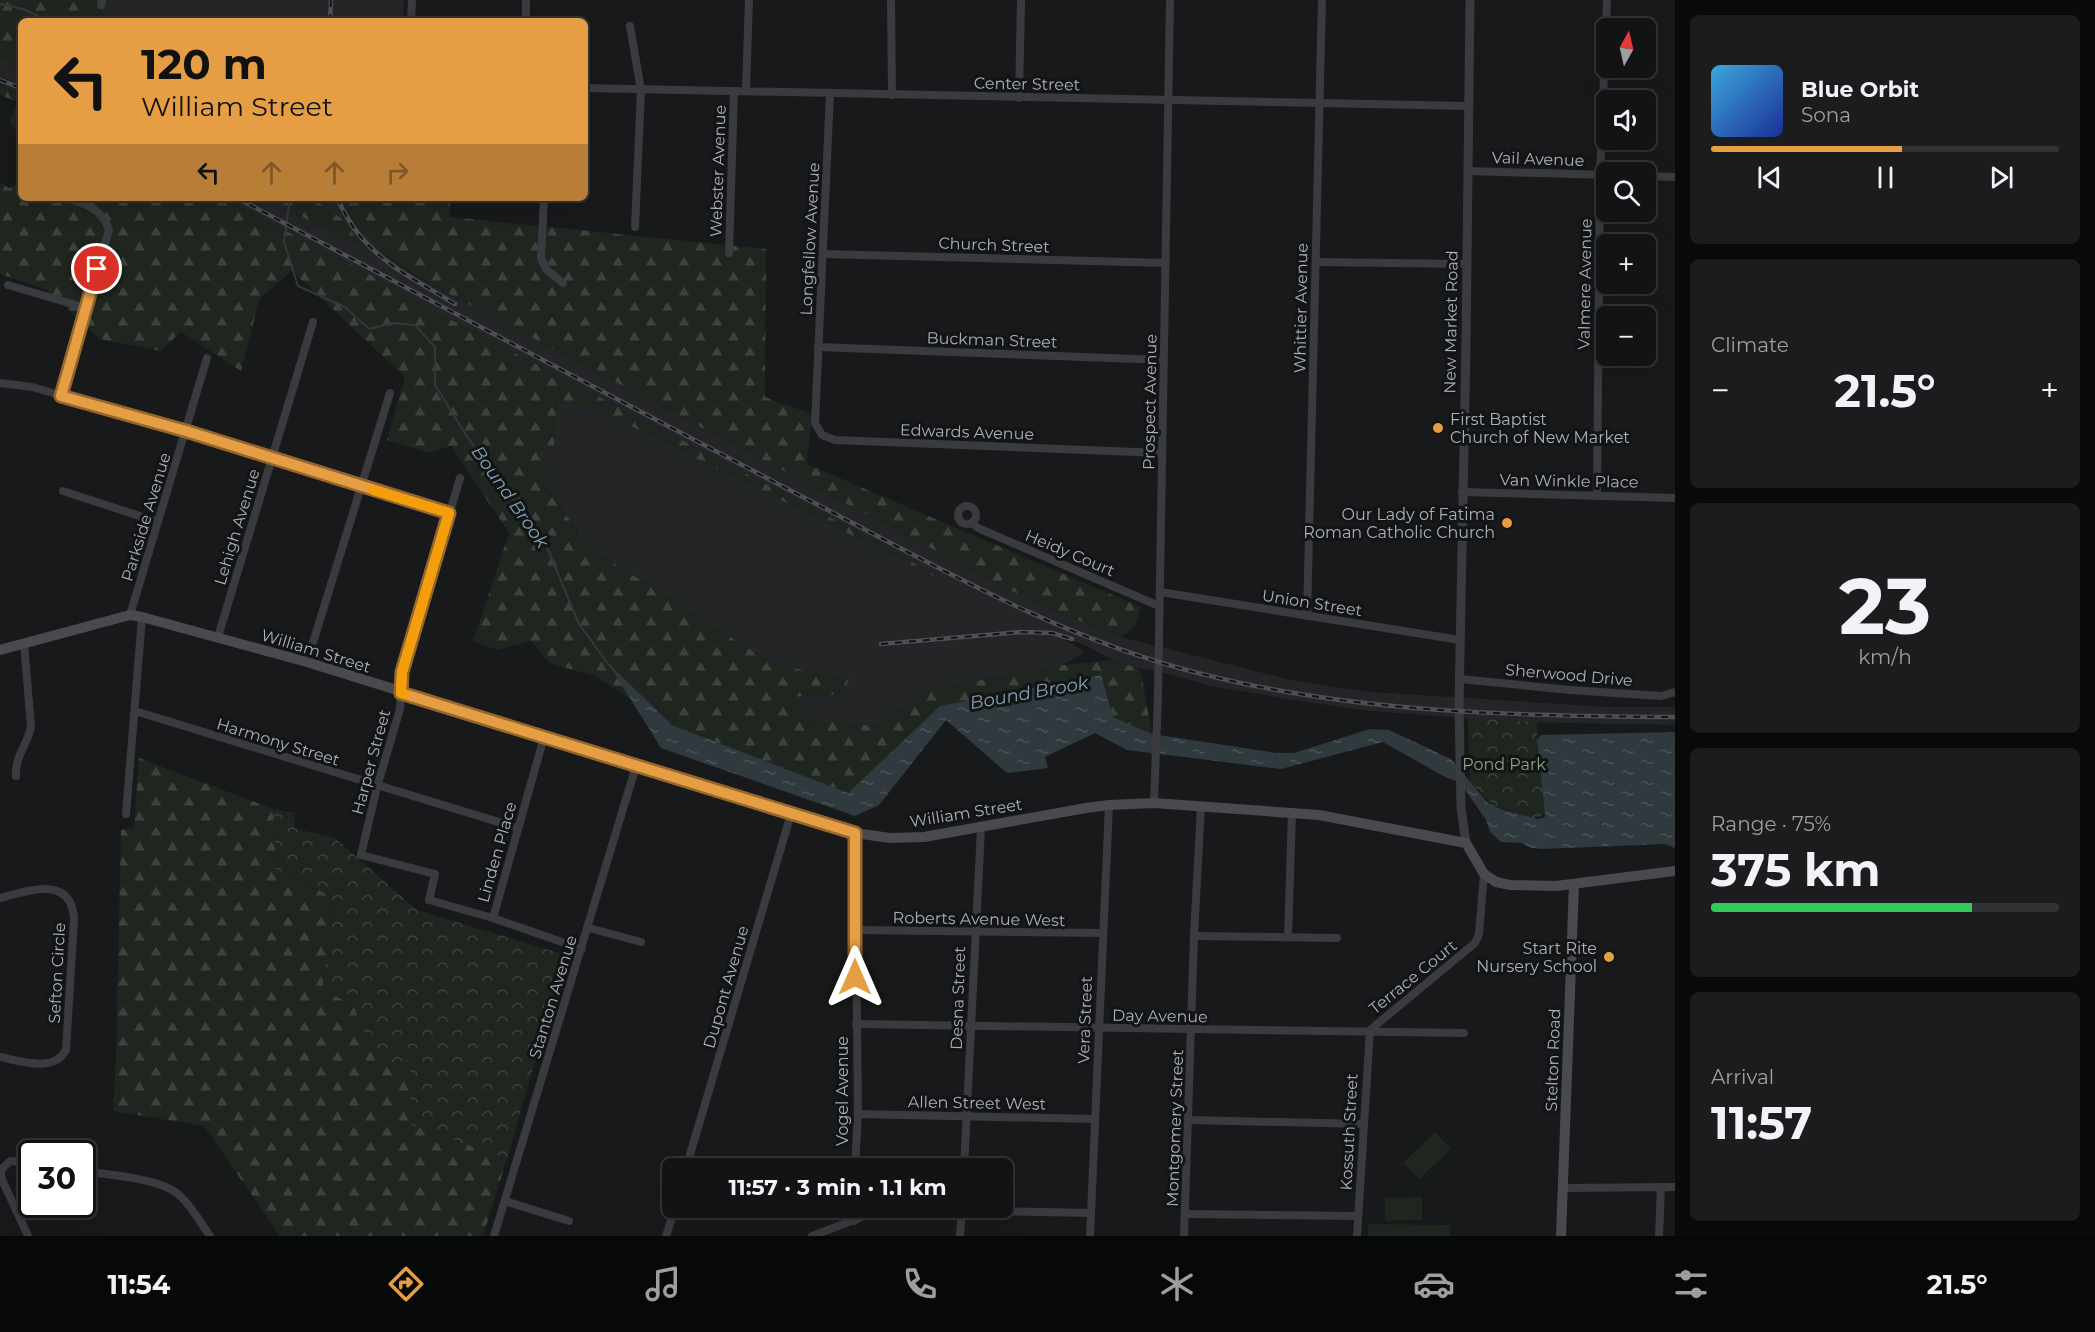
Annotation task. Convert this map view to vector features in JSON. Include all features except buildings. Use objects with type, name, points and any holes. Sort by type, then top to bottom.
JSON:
[{"type":"main road","name":"William Street","points":[[0,650],[130,615],[142,617],[307,662],[855,833],[890,838],[924,837],[1109,805],[1154,804],[1292,812],[1340,818],[1466,843]]},
{"type":"main road","points":[[1466,843],[1484,874],[1496,882],[1510,885],[1574,884],[1675,871]]},
{"type":"main road","name":"Stelton Road","points":[[1561,1236],[1574,884]]},
{"type":"street","points":[[411,18],[412,0]]},
{"type":"street","points":[[526,0],[526,18]]},
{"type":"street","points":[[746,91],[749,0]]},
{"type":"street","points":[[891,0],[892,95]]},
{"type":"street","points":[[1019,98],[1021,0]]},
{"type":"street","name":"Prospect Avenue","points":[[1154,804],[1170,0]]},
{"type":"street","name":"Whittier Avenue","points":[[1307,616],[1322,0]]},
{"type":"street","name":"New Market Road","points":[[1466,843],[1459,752],[1470,0]]},
{"type":"street","name":"Valmere Avenue","points":[[1603,162],[1607,0]]},
{"type":"street","points":[[630,26],[641,90],[635,227]]},
{"type":"street","name":"Center Street","points":[[588,88],[1468,106]]},
{"type":"street","name":"Webster Avenue","points":[[729,253],[734,91]]},
{"type":"street","name":"Longfellow Avenue","points":[[816,386],[830,93]]},
{"type":"street","name":"Vail Avenue","points":[[1468,171],[1596,175]]},
{"type":"street","points":[[1656,176],[1675,177]]},
{"type":"street","points":[[61,396],[109,230],[104,217],[75,201]]},
{"type":"street","points":[[544,201],[541,258],[546,269],[563,283]]},
{"type":"street","name":"Valmere Avenue","points":[[1597,496],[1602,222]]},
{"type":"street","name":"Church Street","points":[[822,254],[1166,263]]},
{"type":"street","points":[[1316,262],[1467,264]]},
{"type":"street","points":[[8,285],[86,308]]},
{"type":"street","name":"Lehigh Avenue","points":[[218,637],[313,322]]},
{"type":"street","name":"Buckman Street","points":[[818,347],[1164,360]]},
{"type":"street","name":"Parkside Avenue","points":[[130,615],[207,358]]},
{"type":"street","points":[[0,383],[32,387],[186,431],[449,513]]},
{"type":"street","name":"Edwards Avenue","points":[[816,386],[815,423],[822,435],[835,440],[1162,453]]},
{"type":"street","points":[[307,662],[390,393]]},
{"type":"street","name":"Harper Street","points":[[460,478],[402,672],[400,710],[377,787],[361,855],[435,874],[429,900],[493,918]]},
{"type":"street","points":[[63,491],[158,522]]},
{"type":"street","name":"Van Winkle Place","points":[[1462,492],[1675,498]]},
{"type":"street","name":"Heidy Court","points":[[972,523],[978,528],[1159,606]]},
{"type":"street","name":"Union Street","points":[[1160,592],[1460,640]]},
{"type":"street","points":[[126,814],[142,617]]},
{"type":"street","points":[[16,776],[18,756],[29,737],[31,727],[24,643]]},
{"type":"street","name":"Sherwood Drive","points":[[1460,679],[1662,696],[1675,692]]},
{"type":"street","name":"Harmony Street","points":[[135,711],[377,787],[518,828]]},
{"type":"street","name":"Linden Place","points":[[544,737],[493,918],[582,949]]},
{"type":"street","name":"Stanton Avenue","points":[[494,1236],[636,766]]},
{"type":"street","name":"Vera Street","points":[[1090,1236],[1109,805]]},
{"type":"street","name":"Montgomery Street","points":[[1184,1236],[1194,936],[1201,806]]},
{"type":"street","points":[[1288,937],[1292,812]]},
{"type":"street","name":"Dupont Avenue","points":[[689,1158],[791,814]]},
{"type":"street","name":"Desna Street","points":[[964,1158],[981,828]]},
{"type":"street","name":"Vogel Avenue","points":[[855,833],[858,1114],[856,1158]]},
{"type":"street","name":"Terrace Court","points":[[1370,1030],[1475,943],[1479,934],[1484,874]]},
{"type":"street","name":"Sefton Circle","points":[[0,898],[50,888],[66,896],[71,905],[74,920],[66,1050],[63,1056],[52,1062],[41,1064],[0,1057]]},
{"type":"street","points":[[588,928],[641,942]]},
{"type":"street","name":"Roberts Avenue West","points":[[855,930],[1102,933]]},
{"type":"street","points":[[1194,936],[1337,938]]},
{"type":"street","name":"Day Avenue","points":[[856,1024],[1464,1033]]},
{"type":"street","name":"Kossuth Street","points":[[1357,1236],[1370,1030]]},
{"type":"street","name":"Allen Street West","points":[[858,1114],[1094,1119]]},
{"type":"street","points":[[1189,1120],[1363,1124]]},
{"type":"street","points":[[18,1162],[10,1161],[1,1170],[4,1184],[18,1214]]},
{"type":"street","points":[[96,1173],[167,1187],[185,1200],[210,1236]]},
{"type":"street","points":[[1659,1236],[1661,1187]]},
{"type":"street","points":[[1563,1188],[1675,1187]]},
{"type":"street","points":[[505,1201],[568,1221]]},
{"type":"street","points":[[1013,1211],[1091,1213]]},
{"type":"street","points":[[1185,1214],[1358,1215]]},
{"type":"street","points":[[20,1218],[28,1236]]},
{"type":"street","points":[[666,1236],[672,1218]]},
{"type":"street","points":[[812,1236],[862,1218]]},
{"type":"street","points":[[960,1236],[961,1218]]},
{"type":"shaded area","points":[[90,0],[404,0],[403,18],[107,18]]},
{"type":"shaded area","points":[[0,59],[18,68],[18,93],[0,84]]},
{"type":"shaded area","points":[[228,201],[272,201],[353,243],[360,244],[314,201],[343,201],[346,210],[356,224],[383,253],[407,271],[991,580],[1048,608],[1121,637],[1287,679],[1372,692],[1606,707],[1675,707],[1675,725],[1515,722],[1371,711],[1306,702],[1211,686],[1138,668],[1113,660],[1052,632],[1085,652],[1062,665],[933,689],[875,726],[808,720],[792,697],[843,694],[849,679],[773,664],[593,550],[547,489],[551,481],[540,465],[540,450],[554,447],[557,402],[593,407],[936,576],[883,545],[436,312],[388,284]]},
{"type":"green space","points":[[0,0],[90,0],[107,18],[18,18],[18,68],[0,59]]},
{"type":"green space","points":[[0,85],[18,94],[18,102],[0,95]]},
{"type":"green space","points":[[18,102],[18,132],[9,122]]},
{"type":"green space","points":[[0,182],[9,188],[18,184],[18,201],[228,201],[883,545],[946,582],[593,407],[557,403],[554,447],[540,450],[540,464],[551,481],[547,490],[593,550],[773,664],[849,679],[843,694],[792,697],[808,720],[875,726],[933,689],[1062,665],[1113,660],[1138,668],[1142,677],[1152,734],[1113,717],[940,706],[848,793],[672,725],[595,676],[549,663],[531,641],[497,650],[473,641],[509,533],[451,446],[428,453],[387,440],[405,377],[292,271],[260,298],[241,371],[181,332],[160,351],[100,339],[47,290],[0,274]]},
{"type":"green space","points":[[272,201],[316,201],[342,219],[361,244],[353,243]]},
{"type":"green space","points":[[344,201],[450,201],[450,217],[766,249],[765,397],[812,414],[807,464],[1141,607],[1135,627],[1121,637],[1048,608],[1008,589],[447,293],[386,254],[360,229]]},
{"type":"green space","name":"Pond Park","points":[[1468,718],[1537,722],[1545,815],[1532,819],[1493,805],[1470,782]]},
{"type":"green space","points":[[139,758],[273,809],[276,869],[331,896],[323,989],[354,1006],[378,1067],[411,1058],[473,1145],[507,1159],[483,1236],[280,1236],[204,1126],[113,1111],[121,830],[134,828]]},
{"type":"green space","points":[[273,809],[295,813],[294,828],[335,838],[417,910],[566,955],[507,1159],[409,1124],[411,1059],[378,1068],[354,1006],[323,989],[331,896],[276,869]]},
{"type":"green space","points":[[1435,1132],[1451,1149],[1419,1179],[1403,1163]]},
{"type":"green space","points":[[1422,1197],[1422,1220],[1385,1221],[1385,1198]]},
{"type":"green space","points":[[1368,1224],[1450,1225],[1450,1236],[1368,1236]]},
{"type":"water","points":[[608,663],[672,725],[848,793],[940,706],[1101,675],[1113,717],[1152,734],[1277,753],[1294,753],[1370,729],[1389,730],[1451,759],[1488,803],[1503,810],[1538,819],[1545,817],[1537,740],[1541,735],[1675,732],[1675,848],[1665,844],[1542,849],[1531,848],[1521,843],[1501,842],[1490,832],[1486,820],[1460,782],[1447,778],[1383,742],[1281,769],[1127,750],[1095,733],[1045,757],[1048,768],[1007,773],[946,720],[879,805],[855,816],[661,748]]},
{"type":"waterway","name":"Bound Brook","points":[[0,4],[23,9],[42,18]]},
{"type":"waterway","name":"Bound Brook","points":[[290,201],[284,242],[298,286],[345,307],[369,329],[393,323],[415,325],[435,347],[435,385],[468,438],[544,540],[579,624],[609,665]]},
{"type":"railway","points":[[330,18],[331,0]]},
{"type":"railway","points":[[0,80],[18,87]]},
{"type":"railway","points":[[243,201],[948,573],[998,598],[1098,641],[1202,674],[1319,697],[1437,710],[1675,717]]},
{"type":"railway","points":[[338,201],[354,228],[371,248],[405,274],[455,304]]},
{"type":"railway","points":[[881,644],[1021,632],[1052,633],[1072,639]]},
{"type":"slow traffic","points":[[373,490],[449,513],[402,672],[401,693],[404,694]]},
{"type":"place","name":"First Baptist Church of New Market","points":[[1438,428]]},
{"type":"place","name":"Our Lady of Fatima Roman Catholic Church","points":[[1507,523]]},
{"type":"place","name":"Start Rite Nursery School","points":[[1609,957]]},
{"type":"route","points":[[97,269],[61,396],[186,431],[449,513],[402,672],[401,693],[855,833],[855,977]]}]
